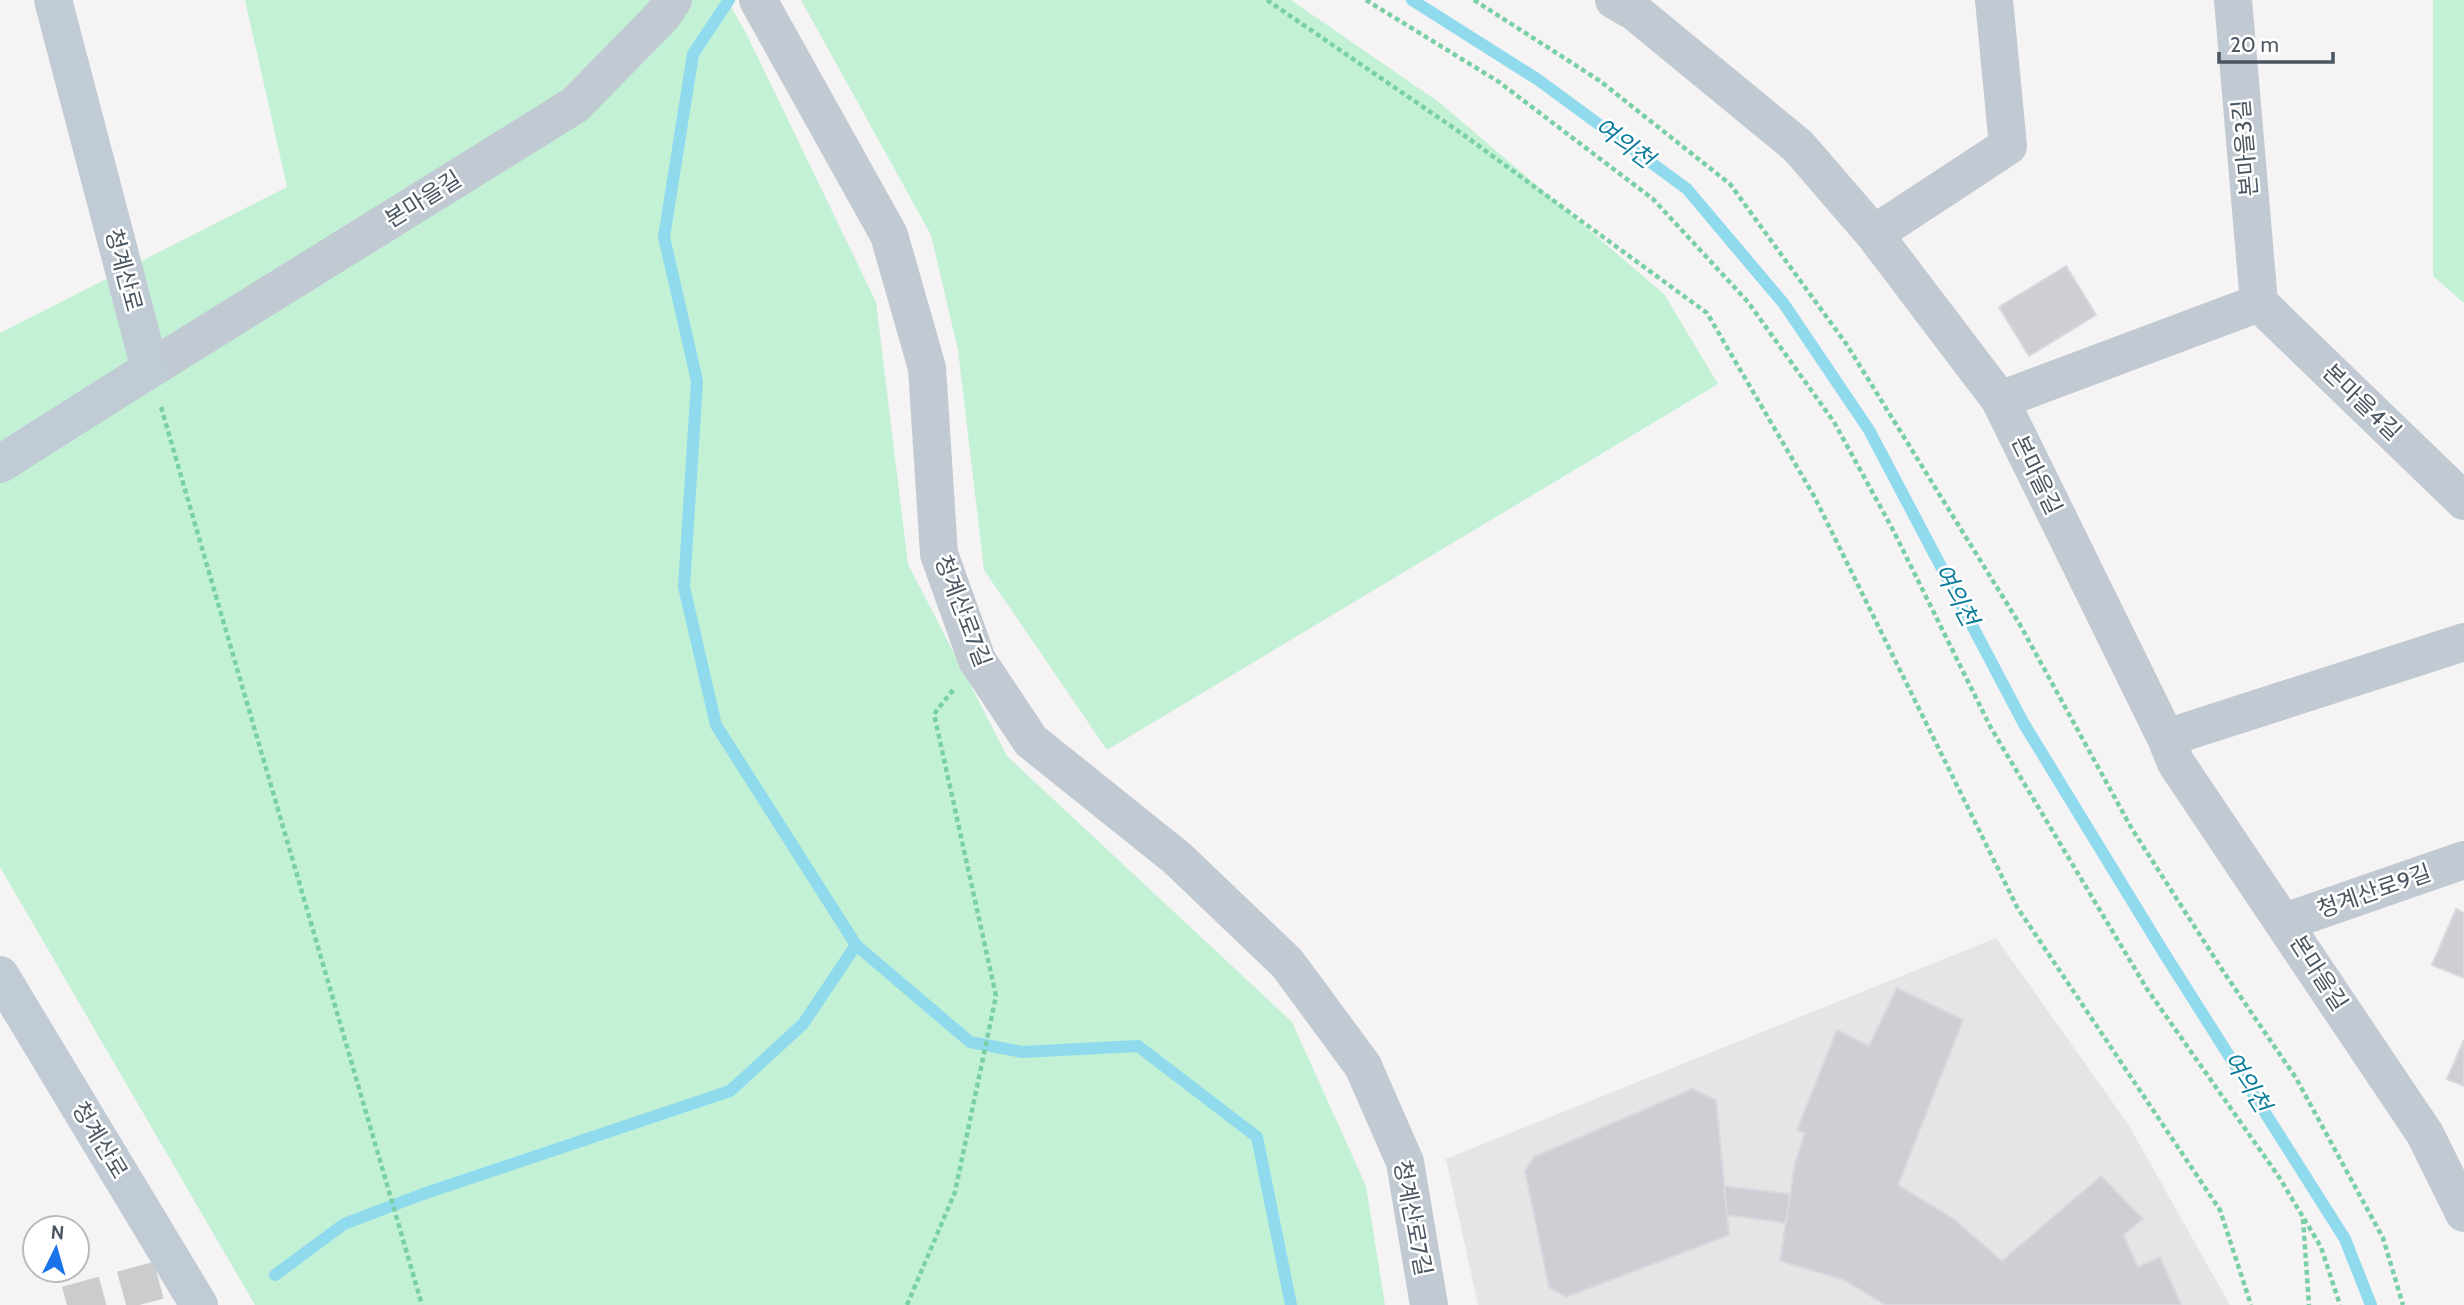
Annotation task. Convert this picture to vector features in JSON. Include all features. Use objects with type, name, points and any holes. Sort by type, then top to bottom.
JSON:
[{"type":"main road","name":"청계산로","points":[[53,0],[150,369]]},
{"type":"main road","points":[[0,464],[150,369]]},
{"type":"main road","name":"청계산로","points":[[0,975],[199,1305]]},
{"type":"street","name":"본마을길","points":[[150,369],[575,105],[663,15],[673,0]]},
{"type":"street","name":"청계산로7길","points":[[758,0],[889,235],[927,368],[939,554],[977,660],[1031,741],[1177,858],[1287,963],[1363,1066],[1405,1162],[1429,1305]]},
{"type":"street","name":"본마을길","points":[[1614,0],[1635,12],[1798,146],[1874,234],[2000,400],[2176,763],[2425,1134],[2464,1213]]},
{"type":"street","points":[[1874,234],[2008,146],[1994,0]]},
{"type":"street","name":"본마을3길","points":[[2233,0],[2259,303]]},
{"type":"street","points":[[2000,400],[2259,303]]},
{"type":"street","name":"본마을4길","points":[[2259,303],[2464,501]]},
{"type":"street","points":[[2166,738],[2464,642]]},
{"type":"street","name":"청계산로9길","points":[[2285,922],[2464,860]]},
{"type":"path","points":[[1267,0],[1461,133],[1707,313],[1814,496],[2017,907],[2220,1210],[2251,1305]]},
{"type":"path","points":[[1366,0],[1499,82],[1653,199],[1748,302],[1834,422],[1892,528],[1991,728],[2133,965],[2278,1177],[2321,1247],[2340,1305]]},
{"type":"path","points":[[1474,0],[1600,81],[1730,184],[1847,345],[2019,624],[2132,829],[2223,971],[2296,1078],[2383,1238],[2403,1305]]},
{"type":"path","points":[[150,369],[422,1305]]},
{"type":"path","points":[[907,1305],[954,1192],[996,996],[934,714],[977,660]]},
{"type":"path","points":[[2303,1217],[2309,1305]]},
{"type":"shaded area","points":[[1996,938],[2128,1124],[2230,1305],[1478,1305],[1446,1159]]},
{"type":"green space","points":[[245,0],[727,0],[746,33],[876,302],[908,564],[1007,756],[1292,1022],[1366,1186],[1385,1305],[255,1305],[0,867],[0,333],[287,187]]},
{"type":"green space","points":[[801,0],[1291,0],[1440,103],[1664,294],[1718,384],[1107,750],[984,570],[958,350],[931,235]]},
{"type":"green space","points":[[2433,0],[2464,0],[2464,303],[2433,276]]},
{"type":"building","points":[[2066,266],[2096,315],[2029,356],[1999,307]]},
{"type":"building","points":[[2456,909],[2464,913],[2464,978],[2432,965]]},
{"type":"building","points":[[1897,988],[1963,1020],[1898,1185],[1955,1220],[2002,1261],[2101,1176],[2143,1219],[2123,1235],[2138,1267],[2160,1257],[2181,1305],[1886,1305],[1844,1280],[1780,1261],[1795,1163],[1805,1133],[1797,1130],[1837,1030],[1869,1046]]},
{"type":"building","points":[[2464,1040],[2464,1086],[2447,1079]]},
{"type":"building","points":[[1692,1089],[1716,1100],[1729,1235],[1566,1297],[1549,1287],[1525,1171],[1534,1157]]},
{"type":"building","points":[[1724,1186],[1790,1194],[1786,1223],[1727,1215]]},
{"type":"waterway","points":[[729,0],[693,54],[664,237],[697,381],[684,587],[716,725],[856,945],[970,1042],[1022,1052],[1138,1046],[1257,1137],[1291,1305]]},
{"type":"waterway","name":"여의천","points":[[1412,0],[1537,79],[1687,189],[1784,304],[1869,430],[2024,724],[2164,953],[2345,1239],[2371,1305]]},
{"type":"waterway","points":[[275,1275],[344,1224],[423,1194],[730,1091],[803,1024],[856,945]]},
{"type":"tunnel","points":[[67,1305],[181,1274]]}]
